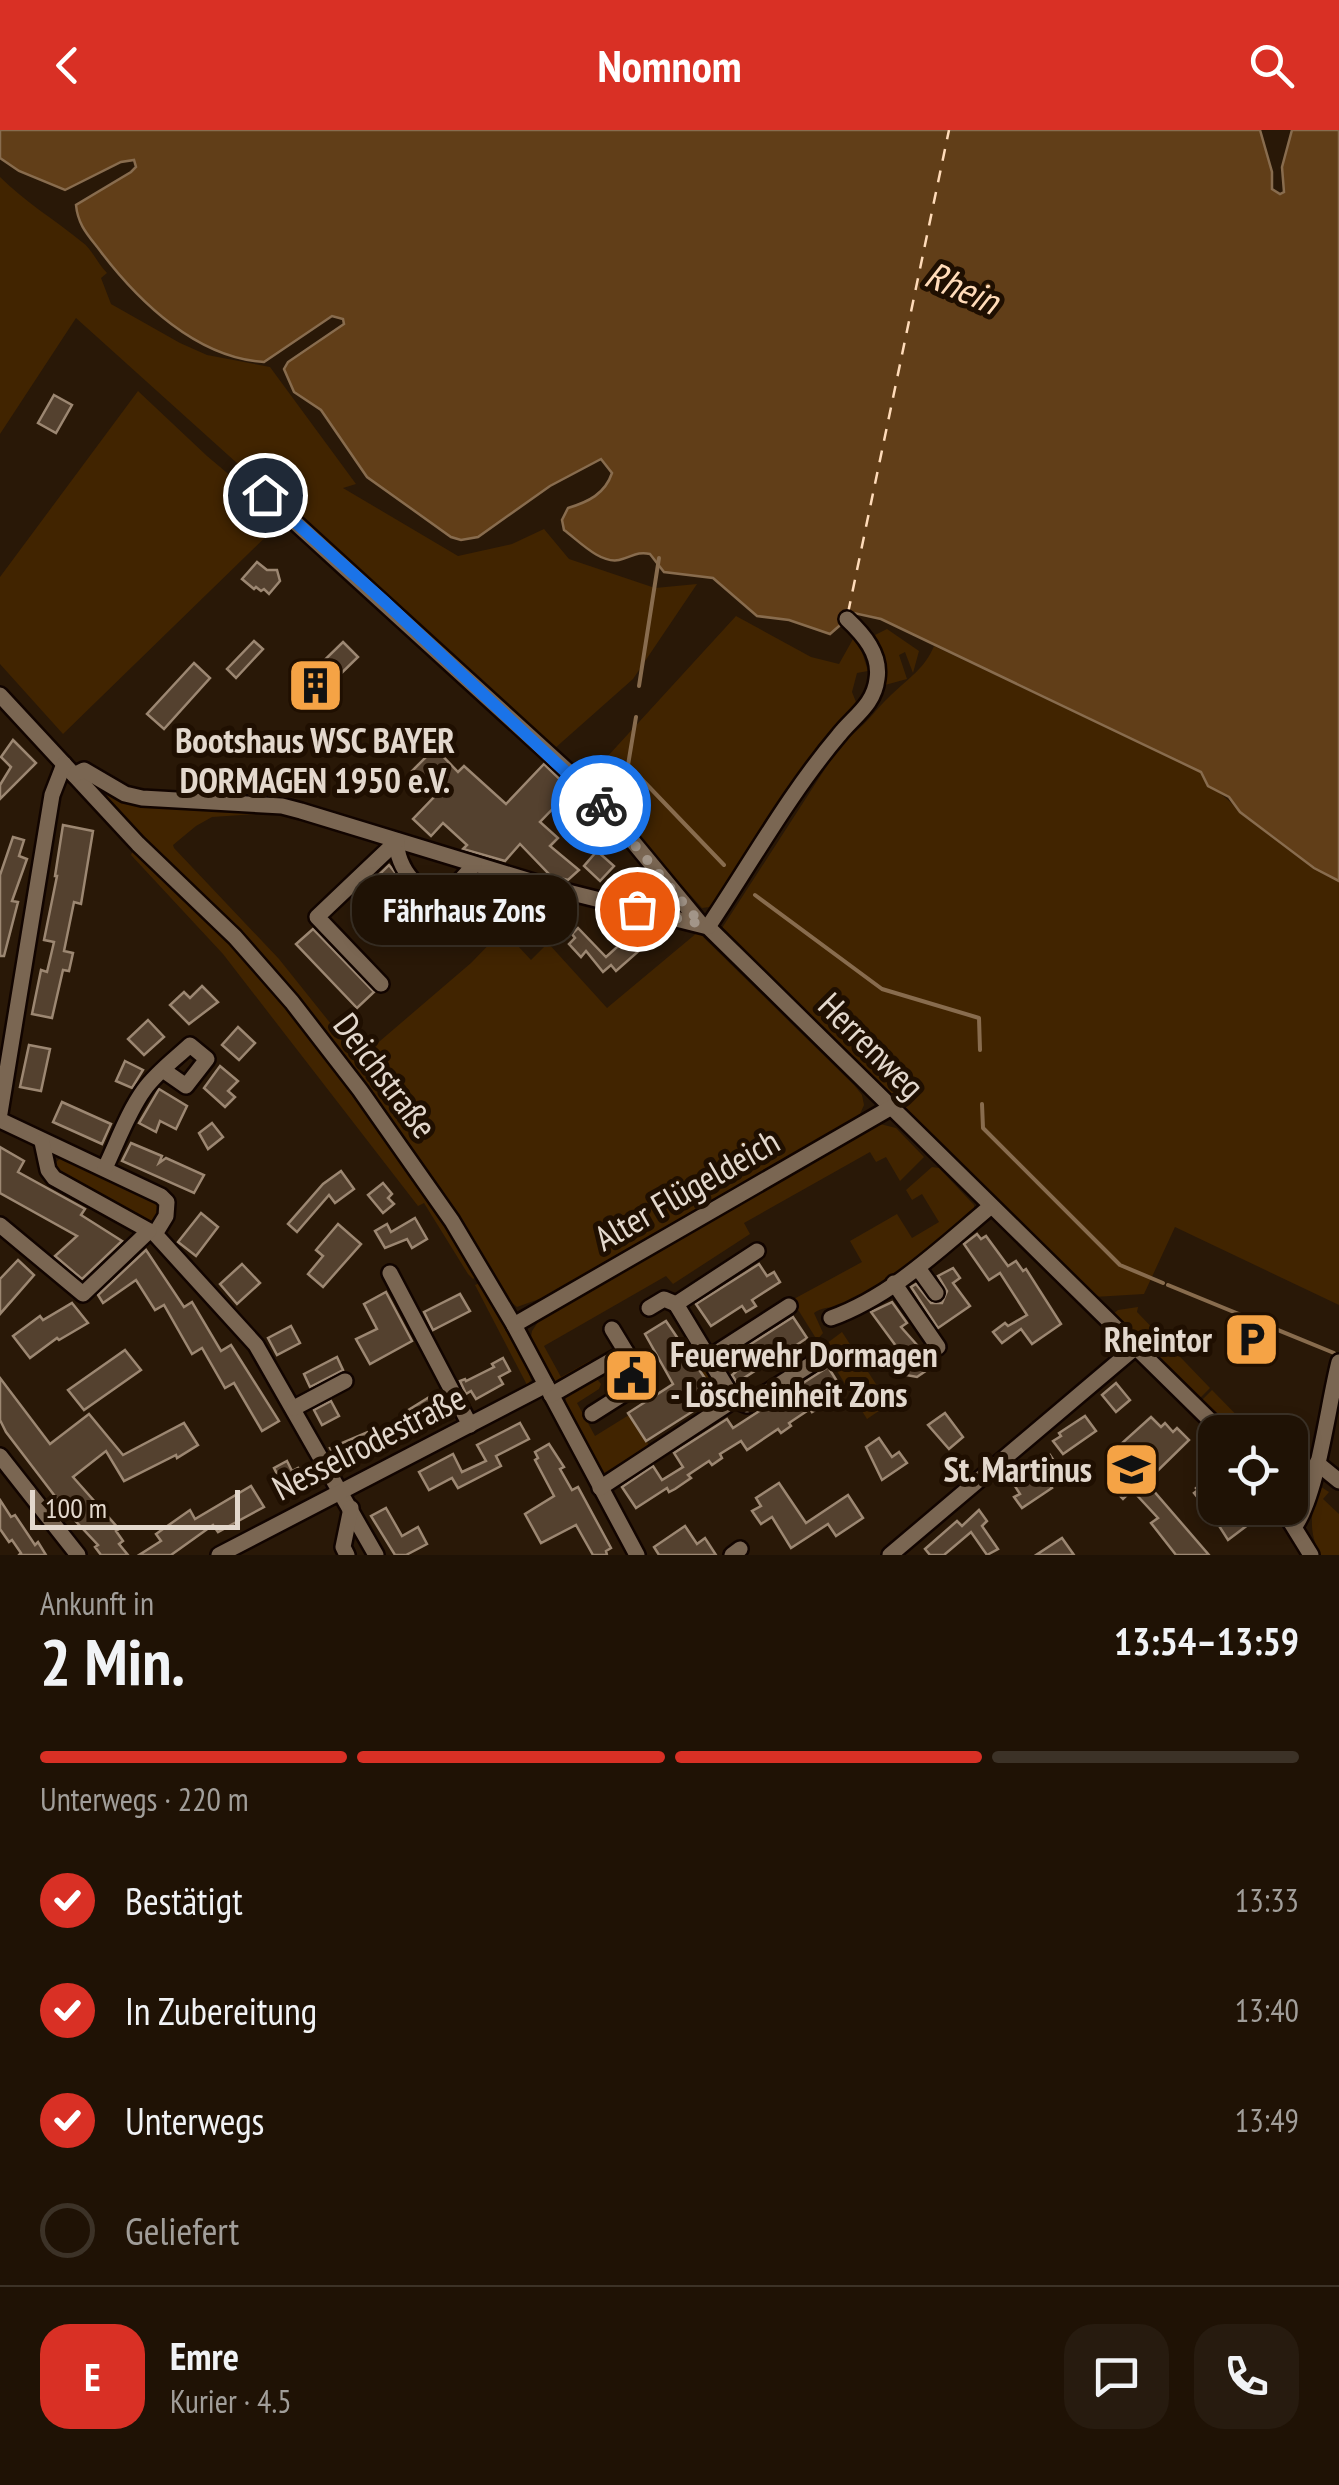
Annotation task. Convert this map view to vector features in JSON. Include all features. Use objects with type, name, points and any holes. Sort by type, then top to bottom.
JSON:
[{"type":"street","name":"Herrenweg","points":[[265,495],[571,774],[704,925],[1205,1415]]},
{"type":"street","points":[[0,1225],[83,1294],[166,1216],[167,1202],[161,1196],[42,1142],[0,1116],[52,795],[69,770],[84,770],[125,794],[142,798],[282,806],[474,865],[558,898],[704,925],[818,760],[865,709],[875,690],[878,671],[874,653],[863,634],[847,619]]},
{"type":"street","name":"Deichstraße","points":[[0,696],[138,844],[235,937],[292,1002],[423,1178],[514,1325],[636,1555]]},
{"type":"street","points":[[397,840],[399,861],[432,895],[449,893],[474,865]]},
{"type":"street","points":[[381,984],[317,917],[397,840]]},
{"type":"street","points":[[105,1168],[141,1094],[163,1070]]},
{"type":"street","name":"Alter Flügeldeich","points":[[514,1325],[890,1108]]},
{"type":"street","points":[[42,1142],[48,1170],[54,1178],[152,1232],[241,1325],[294,1408],[376,1555]]},
{"type":"street","points":[[831,1318],[855,1309],[918,1268],[990,1207]]},
{"type":"street","points":[[676,1304],[757,1251]]},
{"type":"street","points":[[918,1268],[936,1293]]},
{"type":"street","points":[[390,1274],[470,1425]]},
{"type":"street","points":[[894,1283],[938,1347]]},
{"type":"street","points":[[649,1308],[664,1300],[676,1304],[734,1400],[747,1406],[821,1358]]},
{"type":"street","points":[[710,1357],[789,1306]]},
{"type":"street","points":[[592,1414],[644,1381],[612,1329]]},
{"type":"street","points":[[890,1555],[909,1549],[1136,1346]]},
{"type":"street","name":"Nesselrodestraße","points":[[219,1555],[470,1425],[626,1352]]},
{"type":"street","points":[[1311,1555],[1295,1526],[1302,1516],[1317,1464],[1339,1362]]},
{"type":"street","points":[[294,1408],[345,1381]]},
{"type":"street","points":[[600,1488],[734,1400]]},
{"type":"street","points":[[0,1456],[78,1555]]},
{"type":"street","points":[[1317,1464],[1339,1481]]},
{"type":"street","points":[[347,1555],[343,1547],[352,1508]]},
{"type":"shaded area","points":[[0,177],[89,248],[107,273],[101,278],[111,304],[207,355],[270,367],[356,484],[343,488],[458,556],[512,544],[544,529],[569,559],[655,588],[697,584],[633,679],[554,749],[76,318],[0,434]]},
{"type":"shaded area","points":[[138,391],[283,520],[63,734],[0,664],[0,577]]},
{"type":"shaded area","points":[[736,616],[811,657],[839,664],[853,639],[868,671],[857,673],[852,692],[858,707],[819,744],[710,907],[702,908],[608,803],[626,781],[607,757]]},
{"type":"shaded area","points":[[887,629],[919,651],[913,673],[905,652],[899,655],[907,679],[885,685],[886,662],[875,635]]},
{"type":"shaded area","points":[[934,646],[1200,772],[1239,812],[1339,881],[1339,1305],[1175,1227],[1144,1294],[1094,1297],[722,928],[843,741],[916,672]]},
{"type":"shaded area","points":[[87,778],[102,787],[285,812],[212,817],[173,845],[279,959],[359,1059],[471,963],[503,930],[531,960],[548,943],[607,1008],[698,932],[854,1085],[864,1105],[860,1114],[841,1126],[542,1298],[517,1307],[501,1293],[381,1112]]},
{"type":"shaded area","points":[[133,850],[233,944],[323,1049],[403,1160],[477,1276],[473,1279],[468,1274],[424,1203],[418,1206],[223,954],[131,855]]},
{"type":"shaded area","points":[[880,1124],[896,1128],[924,1157],[900,1181],[886,1157],[876,1162],[870,1152],[744,1223],[750,1234],[673,1284],[666,1276],[544,1346],[561,1377],[591,1360],[593,1364],[553,1382],[530,1342],[540,1319]]},
{"type":"shaded area","points":[[63,1156],[160,1202],[163,1207],[153,1225],[57,1173],[55,1163]]},
{"type":"shaded area","points":[[932,1167],[939,1168],[974,1205],[974,1212],[919,1261],[874,1294],[852,1305],[814,1313],[823,1333],[817,1340],[792,1300],[862,1262],[850,1241],[897,1214],[912,1238],[939,1222],[922,1194],[912,1200],[906,1190]]},
{"type":"shaded area","points":[[480,1283],[529,1373],[531,1380],[527,1385],[475,1285]]},
{"type":"shaded area","points":[[1138,1307],[1137,1312],[1210,1388],[1198,1400],[1112,1315],[1118,1310]]},
{"type":"shaded area","points":[[842,1332],[889,1404],[867,1419],[822,1347]]},
{"type":"shaded area","points":[[697,1354],[721,1391],[718,1402],[601,1475],[565,1408],[566,1395],[597,1379],[599,1389],[577,1403],[595,1436],[629,1415],[649,1445],[716,1396],[692,1357]]},
{"type":"shaded area","points":[[1212,1390],[1236,1415],[1213,1415],[1200,1402]]},
{"type":"shaded area","points":[[1318,1485],[1329,1492],[1323,1499],[1339,1514],[1339,1555],[1320,1555],[1316,1546],[1312,1521]]},
{"type":"water","name":"Rhein","points":[[0,130],[1260,130],[1272,172],[1272,189],[1280,194],[1284,192],[1282,167],[1292,130],[1339,130],[1339,881],[1314,868],[1240,812],[1229,797],[1208,786],[1201,772],[881,619],[854,613],[830,634],[789,620],[757,616],[713,578],[664,572],[650,554],[619,560],[597,555],[564,530],[562,520],[568,508],[589,500],[605,486],[612,473],[601,459],[550,486],[478,537],[451,537],[367,477],[321,410],[294,392],[284,369],[288,362],[344,324],[343,319],[332,316],[264,362],[239,358],[193,339],[133,290],[79,219],[76,205],[131,172],[136,167],[134,160],[121,162],[65,190],[19,171],[0,158]]},
{"type":"building","points":[[54,395],[72,405],[56,433],[38,423]]},
{"type":"building","points":[[257,562],[267,570],[277,570],[280,581],[269,594],[242,579]]},
{"type":"building","points":[[254,641],[263,649],[236,678],[227,669]]},
{"type":"building","points":[[343,642],[358,657],[317,697],[302,682]]},
{"type":"building","points":[[194,663],[210,678],[164,729],[147,714]]},
{"type":"building","points":[[13,740],[36,763],[0,799],[0,785],[11,767],[1,757]]},
{"type":"building","points":[[435,748],[458,772],[464,766],[506,804],[544,764],[571,790],[540,822],[558,838],[550,846],[579,870],[568,880],[551,876],[520,844],[505,861],[463,849],[467,845],[443,823],[431,836],[413,819],[435,796],[412,771]]},
{"type":"building","points":[[63,825],[93,831],[81,904],[74,902],[64,951],[73,953],[69,971],[63,970],[52,1018],[32,1014],[41,970],[47,972],[54,942],[44,940]]},
{"type":"building","points":[[13,837],[24,840],[19,856],[27,859],[12,901],[18,902],[4,956],[0,956],[0,875]]},
{"type":"building","points":[[597,851],[614,866],[600,881],[584,866]]},
{"type":"building","points":[[389,865],[415,897],[394,918],[364,889]]},
{"type":"building","points":[[630,919],[648,924],[658,934],[616,971],[611,965],[603,972],[586,951],[581,957],[569,944],[578,928],[606,957],[635,931],[627,923]]},
{"type":"building","points":[[313,929],[374,992],[357,1008],[296,944]]},
{"type":"building","points":[[202,986],[218,1002],[189,1024],[170,1005],[184,992],[190,998]]},
{"type":"building","points":[[148,1020],[164,1037],[144,1055],[128,1039]]},
{"type":"building","points":[[238,1027],[255,1043],[239,1060],[222,1045]]},
{"type":"building","points":[[29,1045],[50,1049],[41,1091],[20,1087]]},
{"type":"building","points":[[125,1061],[143,1070],[132,1088],[116,1081]]},
{"type":"building","points":[[220,1066],[238,1081],[228,1091],[235,1097],[225,1107],[204,1088]]},
{"type":"building","points":[[159,1089],[187,1106],[176,1129],[160,1121],[156,1132],[139,1123]]},
{"type":"building","points":[[62,1102],[111,1124],[102,1144],[53,1122]]},
{"type":"building","points":[[212,1123],[223,1137],[208,1149],[199,1133]]},
{"type":"building","points":[[131,1143],[162,1156],[159,1163],[166,1158],[204,1175],[194,1193],[122,1161]]},
{"type":"building","points":[[0,1147],[24,1161],[18,1172],[85,1209],[81,1215],[122,1241],[82,1279],[55,1256],[77,1236],[0,1193]]},
{"type":"building","points":[[341,1171],[354,1189],[335,1203],[329,1195],[297,1232],[288,1224],[323,1184]]},
{"type":"building","points":[[383,1183],[394,1204],[383,1213],[368,1195]]},
{"type":"building","points":[[201,1213],[218,1227],[196,1256],[178,1242]]},
{"type":"building","points":[[415,1218],[427,1239],[412,1248],[407,1239],[385,1248],[375,1231],[387,1224],[391,1232]]},
{"type":"building","points":[[338,1224],[361,1244],[323,1287],[308,1274],[323,1256],[316,1250]]},
{"type":"building","points":[[977,1234],[981,1239],[986,1236],[1008,1266],[1016,1261],[1023,1271],[1026,1269],[1061,1324],[1032,1344],[1021,1329],[1002,1343],[993,1332],[1027,1315],[1000,1273],[989,1280],[964,1244]]},
{"type":"building","points":[[146,1250],[184,1307],[192,1302],[221,1351],[231,1345],[279,1421],[262,1431],[234,1383],[225,1388],[202,1348],[192,1354],[164,1305],[155,1310],[136,1280],[103,1303],[98,1295]]},
{"type":"building","points":[[18,1260],[34,1275],[0,1314],[0,1279]]},
{"type":"building","points":[[242,1264],[260,1283],[237,1304],[220,1284]]},
{"type":"building","points":[[759,1264],[767,1276],[774,1272],[780,1282],[752,1300],[756,1306],[746,1312],[742,1306],[711,1326],[696,1304]]},
{"type":"building","points":[[953,1268],[960,1278],[953,1283],[970,1306],[938,1328],[911,1287],[916,1284],[931,1303],[942,1303],[947,1291],[938,1276]]},
{"type":"building","points":[[386,1292],[412,1341],[370,1364],[356,1339],[377,1329],[364,1304]]},
{"type":"building","points":[[460,1294],[470,1311],[433,1330],[424,1312]]},
{"type":"building","points":[[892,1302],[907,1323],[901,1327],[926,1355],[924,1362],[936,1364],[917,1377],[906,1375],[907,1368],[900,1366],[902,1359],[894,1358],[896,1346],[871,1312]]},
{"type":"building","points":[[72,1303],[88,1323],[57,1338],[30,1358],[13,1336],[40,1316],[43,1320]]},
{"type":"building","points":[[793,1317],[807,1338],[777,1362],[775,1358],[744,1378],[746,1382],[739,1386],[732,1375],[738,1370],[730,1357]]},
{"type":"building","points":[[666,1321],[717,1396],[646,1441],[628,1413],[673,1384],[645,1334]]},
{"type":"building","points":[[291,1326],[300,1343],[277,1355],[268,1338]]},
{"type":"building","points":[[125,1350],[141,1370],[84,1410],[68,1390]]},
{"type":"building","points":[[337,1357],[343,1370],[310,1387],[304,1374]]},
{"type":"building","points":[[503,1358],[510,1371],[499,1377],[503,1384],[476,1399],[471,1391],[466,1394],[460,1381],[494,1367],[492,1364]]},
{"type":"building","points":[[828,1367],[842,1389],[821,1402],[823,1406],[812,1412],[810,1409],[789,1423],[791,1426],[781,1433],[778,1429],[747,1450],[741,1441],[720,1454],[722,1458],[712,1465],[709,1461],[688,1475],[691,1478],[675,1489],[669,1492],[667,1488],[636,1508],[622,1487],[653,1466],[662,1480],[683,1467],[674,1453],[727,1419],[733,1428]]},
{"type":"building","points":[[0,1378],[50,1444],[89,1414],[123,1455],[184,1423],[198,1445],[177,1458],[176,1455],[124,1481],[106,1451],[73,1477],[119,1529],[116,1531],[123,1541],[119,1544],[128,1555],[101,1555],[95,1547],[98,1545],[67,1512],[6,1432],[0,1420]]},
{"type":"building","points":[[1116,1383],[1130,1400],[1116,1412],[1102,1395]]},
{"type":"building","points":[[439,1391],[446,1404],[436,1410],[440,1417],[412,1432],[402,1414]]},
{"type":"building","points":[[331,1401],[339,1416],[322,1425],[314,1410]]},
{"type":"building","points":[[945,1413],[963,1437],[949,1449],[928,1425]]},
{"type":"building","points":[[1085,1416],[1096,1431],[1063,1454],[1053,1441]]},
{"type":"building","points":[[1151,1417],[1161,1427],[1165,1423],[1173,1432],[1177,1428],[1189,1440],[1146,1482],[1209,1555],[1176,1555],[1151,1523],[1158,1518],[1132,1490],[1123,1499],[1107,1482],[1133,1457],[1121,1444]]},
{"type":"building","points":[[520,1423],[529,1439],[496,1456],[501,1466],[458,1488],[452,1478],[429,1490],[419,1472],[453,1454],[462,1472],[486,1461],[477,1445]]},
{"type":"building","points":[[370,1431],[379,1448],[352,1463],[348,1455],[337,1461],[330,1448]]},
{"type":"building","points":[[879,1438],[892,1457],[899,1452],[907,1463],[882,1480],[866,1447]]},
{"type":"building","points":[[549,1444],[564,1467],[560,1469],[572,1490],[578,1487],[611,1548],[607,1555],[593,1555],[576,1525],[541,1543],[525,1514],[554,1496],[535,1460],[535,1452]]},
{"type":"building","points":[[1050,1455],[1058,1467],[1044,1477],[1052,1488],[1022,1508],[1014,1497],[1020,1494],[1011,1480]]},
{"type":"building","points":[[287,1461],[292,1471],[298,1468],[307,1485],[288,1495],[274,1468]]},
{"type":"building","points":[[779,1483],[806,1523],[848,1495],[863,1518],[836,1536],[828,1524],[791,1548],[772,1517],[761,1524],[752,1511],[761,1506],[756,1498]]},
{"type":"building","points":[[251,1486],[264,1507],[218,1532],[213,1525],[171,1555],[139,1555],[161,1541],[156,1534],[190,1510],[195,1519]]},
{"type":"building","points":[[0,1500],[46,1555],[19,1555],[12,1540],[9,1542],[0,1529]]},
{"type":"building","points":[[386,1508],[402,1536],[418,1527],[427,1544],[406,1555],[395,1555],[371,1516]]},
{"type":"building","points":[[979,1510],[987,1521],[982,1526],[998,1549],[987,1555],[971,1532],[944,1555],[930,1555],[925,1549],[957,1521],[962,1526]]},
{"type":"building","points":[[1219,1525],[1248,1525],[1228,1540]]},
{"type":"building","points":[[685,1526],[697,1544],[705,1538],[716,1555],[659,1555],[654,1547]]},
{"type":"building","points":[[1062,1538],[1074,1555],[1036,1555]]},
{"type":"waterway","points":[[639,686],[659,558]]},
{"type":"waterway","points":[[636,717],[628,765],[724,865]]},
{"type":"waterway","points":[[755,895],[882,989],[979,1018],[980,1050]]},
{"type":"waterway","points":[[982,1104],[983,1128],[1120,1265],[1163,1283]]},
{"type":"waterway","points":[[1168,1285],[1334,1353]]},
{"type":"ferry route","points":[[848,613],[949,130]]},
{"type":"way so far","points":[[601,805],[701,924],[637,909]]},
{"type":"place","name":"Bootshaus WSC BAYER DORMAGEN 1950 e.V.","points":[[315,685]]},
{"type":"place","name":"Fährhaus Zons","points":[[637,909]]},
{"type":"place","name":"Rheintor","points":[[1251,1340]]},
{"type":"place","name":"Feuerwehr Dormagen - Löscheinheit Zons","points":[[631,1375]]},
{"type":"place","name":"St. Martinus","points":[[1131,1470]]},
{"type":"route","points":[[265,495],[601,805]]}]
